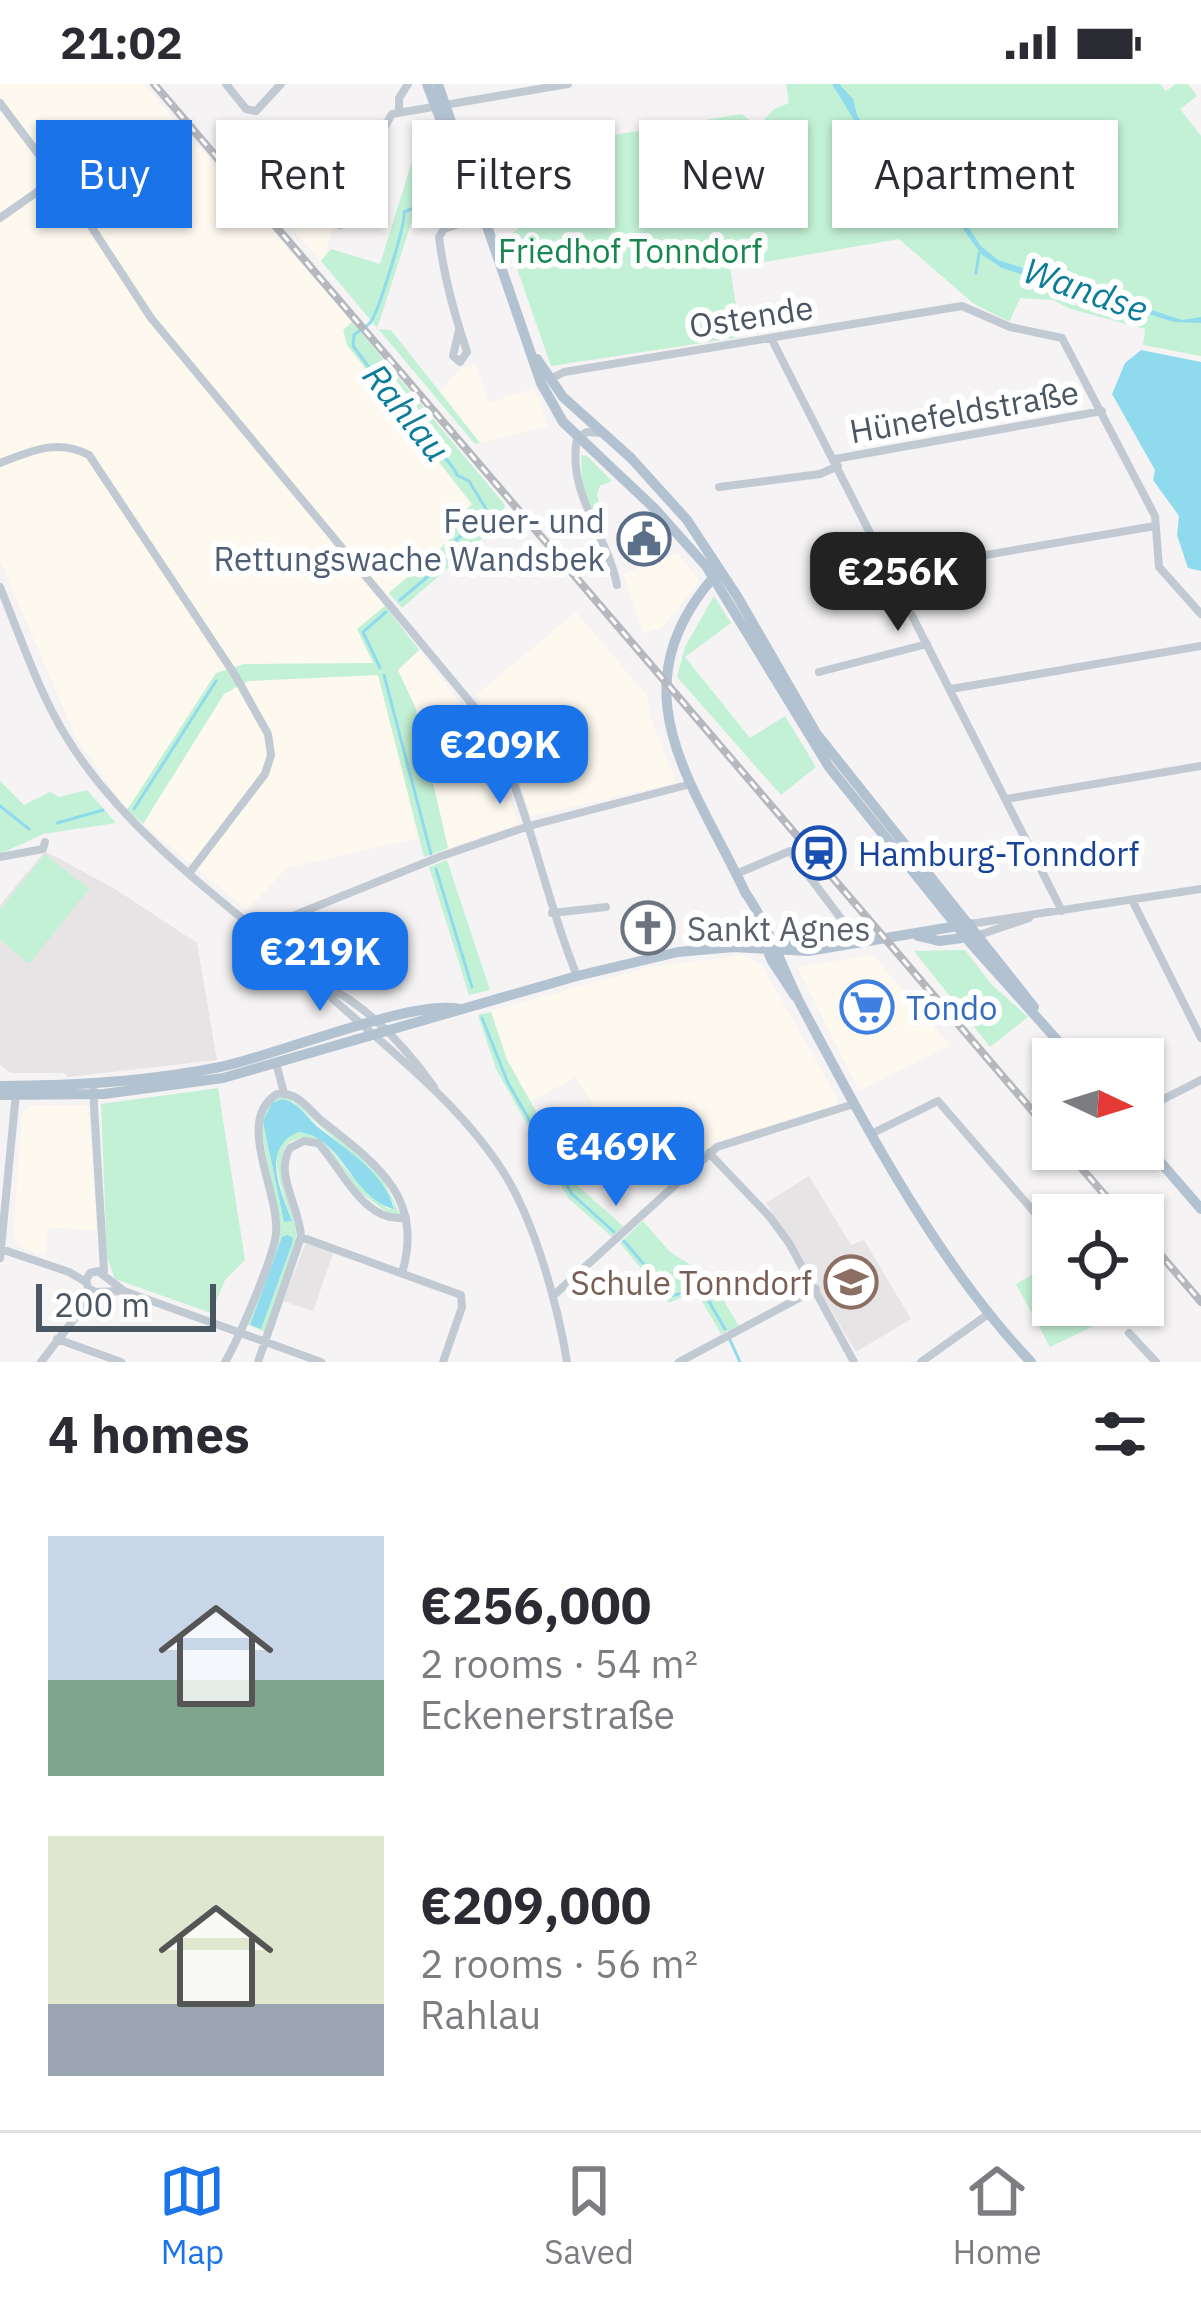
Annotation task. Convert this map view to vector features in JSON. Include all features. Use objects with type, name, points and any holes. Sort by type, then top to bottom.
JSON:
[{"type":"main road","points":[[427,84],[446,120]]},
{"type":"main road","points":[[438,84],[440,106]]},
{"type":"main road","points":[[486,228],[552,407],[717,573]]},
{"type":"main road","points":[[531,351],[581,416],[674,504],[829,767],[1057,1038]]},
{"type":"main road","points":[[717,573],[676,638],[667,675],[669,730],[770,945],[855,1103],[952,1264],[987,1315],[1031,1362]]},
{"type":"main road","points":[[0,1091],[93,1090],[277,1059],[707,942],[833,945],[968,931]]},
{"type":"main road","points":[[1164,1166],[1201,1209]]},
{"type":"street","points":[[226,84],[247,109],[256,111],[280,84]]},
{"type":"street","points":[[399,112],[399,100],[408,84]]},
{"type":"street","points":[[386,120],[399,112],[568,84]]},
{"type":"street","points":[[0,103],[36,150]]},
{"type":"street","points":[[0,218],[36,193]]},
{"type":"street","points":[[91,228],[151,318],[234,422],[460,686],[506,762],[552,914],[577,976]]},
{"type":"street","points":[[450,228],[439,237],[445,289],[460,330]]},
{"type":"street","name":"Ostende","points":[[550,379],[564,372],[962,306],[1010,327],[1066,340],[1102,411]]},
{"type":"street","points":[[771,338],[1061,911]]},
{"type":"street","points":[[1102,411],[1155,516],[1160,567],[1201,614]]},
{"type":"street","name":"Hünefeldstraße","points":[[719,487],[820,474],[836,462],[1102,411]]},
{"type":"street","points":[[581,416],[574,468],[582,502],[603,538],[617,585]]},
{"type":"street","points":[[580,436],[603,433]]},
{"type":"street","points":[[0,463],[44,446],[75,447],[89,455],[228,664],[268,734],[271,755],[265,774],[190,872]]},
{"type":"street","points":[[892,572],[1155,526]]},
{"type":"street","points":[[0,587],[44,695],[70,742],[120,809],[323,984],[340,992],[442,1099],[506,1178],[554,1296],[568,1362]]},
{"type":"street","points":[[819,672],[927,644]]},
{"type":"street","points":[[952,689],[1201,646]]},
{"type":"street","points":[[1006,799],[1201,766]]},
{"type":"street","points":[[263,932],[270,925],[397,874],[529,826],[691,784]]},
{"type":"street","points":[[0,857],[32,848]]},
{"type":"street","points":[[736,874],[790,850],[842,920]]},
{"type":"street","points":[[968,931],[1015,915],[1034,916],[1201,889]]},
{"type":"street","points":[[1132,900],[1201,1038]]},
{"type":"street","points":[[552,914],[606,907]]},
{"type":"street","points":[[277,1059],[284,1093]]},
{"type":"street","points":[[1164,1099],[1201,1080]]},
{"type":"street","points":[[41,1362],[96,1281],[102,1254],[93,1090]]},
{"type":"street","points":[[17,1091],[1,1252],[321,1362]]},
{"type":"street","points":[[225,1362],[276,1238],[258,1114],[266,1101],[284,1093],[298,1097],[374,1162],[406,1217],[411,1238],[402,1273]]},
{"type":"street","points":[[873,1132],[938,1101],[1032,1209]]},
{"type":"street","points":[[554,1296],[709,1153],[855,1103]]},
{"type":"street","points":[[257,1362],[301,1237],[284,1166],[290,1148],[304,1141],[322,1146],[341,1176],[370,1205],[387,1217],[406,1217]]},
{"type":"street","points":[[709,1153],[769,1216],[816,1289],[854,1362]]},
{"type":"street","points":[[301,1237],[463,1298],[442,1362]]},
{"type":"street","points":[[679,1362],[816,1289]]},
{"type":"street","points":[[921,1362],[987,1315]]},
{"type":"street","points":[[1129,1333],[1156,1362]]},
{"type":"street","points":[[58,1339],[121,1362]]},
{"type":"shaded area","points":[[0,84],[144,84],[175,120],[36,120],[36,228],[192,228],[192,139],[216,166],[216,228],[270,228],[352,322],[344,330],[347,345],[472,505],[447,527],[454,536],[389,593],[385,606],[357,629],[374,663],[244,664],[216,673],[127,810],[77,740],[0,560]]},
{"type":"shaded area","points":[[292,228],[333,228],[323,264]]},
{"type":"shaded area","points":[[475,364],[489,403],[534,388],[548,426],[480,443],[440,391],[460,369]]},
{"type":"shaded area","points":[[677,553],[699,580],[664,626],[644,634],[623,574]]},
{"type":"shaded area","points":[[576,612],[647,696],[676,783],[531,816],[509,749],[476,695]]},
{"type":"shaded area","points":[[419,650],[497,761],[518,824],[448,848],[416,710],[397,669]]},
{"type":"shaded area","points":[[379,675],[418,838],[287,868],[247,910],[143,824],[224,694],[248,681]]},
{"type":"shaded area","points":[[45,851],[115,889],[197,943],[217,1060],[68,1077],[64,1073],[11,1073],[0,1065],[0,905]]},
{"type":"shaded area","points":[[744,955],[761,964],[837,1104],[716,1142],[698,1157],[660,1113],[642,1121],[617,1146],[576,1077],[530,1101],[508,1060],[491,1011],[650,967]]},
{"type":"shaded area","name":"Tondo","points":[[873,955],[950,1046],[859,1091],[797,967]]},
{"type":"shaded area","points":[[30,1105],[88,1105],[97,1231],[48,1227],[45,1255],[22,1248],[13,1236],[22,1113]]},
{"type":"shaded area","name":"Schule Tonndorf","points":[[809,1176],[851,1245],[864,1240],[911,1319],[856,1352],[766,1203]]},
{"type":"shaded area","points":[[306,1242],[334,1251],[313,1311],[283,1301]]},
{"type":"green space","name":"Friedhof Tonndorf","points":[[786,84],[1160,84],[1166,91],[1176,84],[1188,84],[1197,96],[1180,109],[1201,136],[1201,356],[1143,345],[1145,329],[1053,300],[1020,298],[1010,321],[1006,320],[974,304],[899,239],[730,268],[741,337],[551,366],[506,237],[520,228],[615,228],[615,135],[639,131],[639,228],[808,228],[808,120],[764,120],[789,103]]},
{"type":"green space","points":[[742,114],[749,120],[705,120]]},
{"type":"green space","points":[[412,161],[412,220],[377,328],[321,261],[331,249],[380,264]]},
{"type":"green space","points":[[352,322],[505,505],[500,523],[402,608],[389,593],[453,537],[447,528],[472,504],[347,345],[343,330]]},
{"type":"green space","points":[[378,329],[391,330],[480,443],[475,444]]},
{"type":"green space","points":[[581,455],[612,481],[600,486],[597,494],[605,532],[582,490]]},
{"type":"green space","points":[[714,596],[731,623],[685,657],[750,738],[785,716],[816,767],[781,795],[677,677],[685,647]]},
{"type":"green space","points":[[385,606],[419,650],[398,670],[416,709],[448,848],[424,857],[378,675],[248,681],[224,694],[143,824],[127,810],[216,673],[244,664],[373,663],[357,629]]},
{"type":"green space","points":[[0,781],[24,805],[50,792],[59,797],[87,790],[116,823],[43,834],[0,854]]},
{"type":"green space","points":[[45,854],[89,889],[29,964],[0,940],[0,910]]},
{"type":"green space","points":[[447,860],[490,990],[469,995],[429,867]]},
{"type":"green space","points":[[965,950],[991,984],[1028,1017],[990,1047],[914,951]]},
{"type":"green space","points":[[491,1012],[507,1060],[579,1187],[623,1226],[612,1237],[568,1198],[496,1069],[478,1015]]},
{"type":"green space","points":[[218,1088],[245,1260],[225,1280],[211,1313],[115,1279],[107,1257],[101,1104]]},
{"type":"green space","points":[[290,1096],[379,1172],[400,1214],[392,1216],[361,1193],[320,1140],[299,1139],[287,1145],[283,1173],[296,1241],[265,1332],[247,1324],[280,1236],[260,1120],[272,1099]],"holes":[[[292,1101],[373,1173],[394,1205],[389,1210],[350,1174],[321,1137],[300,1132],[287,1135],[279,1144],[277,1158],[292,1221],[284,1222],[263,1122]]]},
{"type":"green space","points":[[643,1221],[670,1252],[708,1275],[739,1326],[721,1334],[696,1291],[669,1303],[620,1243]]},
{"type":"green space","points":[[1032,1275],[1032,1314],[1016,1284]]},
{"type":"green space","points":[[1039,1326],[1094,1326],[1050,1347]]},
{"type":"water","points":[[832,84],[839,84],[853,99],[860,120],[854,120]]},
{"type":"water","name":"Wandse","points":[[962,228],[969,228],[998,260],[1182,320],[1201,317],[1201,323],[1174,322],[1002,268],[981,254]]},
{"type":"water","points":[[1141,350],[1201,362],[1201,571],[1188,568],[1177,535],[1179,516],[1153,480],[1155,470],[1112,394],[1125,363]]},
{"type":"water","points":[[282,1099],[364,1163],[382,1184],[394,1209],[367,1193],[326,1144],[298,1132],[286,1139],[277,1160],[279,1184],[292,1221],[284,1222],[263,1122],[272,1103]]},
{"type":"water","points":[[282,1237],[293,1238],[292,1244],[261,1329],[250,1325]]},
{"type":"waterway","name":"Rahlau","points":[[400,600],[451,557],[456,540],[483,518],[486,509],[469,481],[457,475],[420,429],[418,419],[394,400],[353,346],[354,335],[370,323],[379,303],[404,212],[412,209]]},
{"type":"waterway","points":[[976,273],[979,253]]},
{"type":"waterway","name":"Rahlau","points":[[380,668],[363,632],[386,612]]},
{"type":"waterway","name":"Rahlau","points":[[384,675],[431,854]]},
{"type":"waterway","points":[[134,809],[216,681]]},
{"type":"waterway","points":[[0,806],[29,829]]},
{"type":"waterway","points":[[57,823],[103,810]]},
{"type":"waterway","name":"Rahlau","points":[[436,869],[472,987]]},
{"type":"waterway","name":"Rahlau","points":[[482,1018],[508,1083],[572,1194],[614,1232]]},
{"type":"waterway","name":"Rahlau","points":[[624,1241],[671,1296],[701,1288],[725,1329]]},
{"type":"waterway","name":"Rahlau","points":[[730,1340],[740,1362]]},
{"type":"railway","points":[[154,84],[1032,1110]]},
{"type":"railway","points":[[1083,1170],[1104,1194]]},
{"type":"railway","points":[[1164,1259],[1201,1302]]},
{"type":"place","name":"Feuer- und Rettungswache Wandsbek","points":[[644,539]]},
{"type":"place","name":"Hamburg-Tonndorf","points":[[819,853]]},
{"type":"place","name":"Sankt Agnes","points":[[648,928]]},
{"type":"place","name":"Tondo","points":[[867,1007]]},
{"type":"place","name":"Schule Tonndorf","points":[[851,1282]]}]
